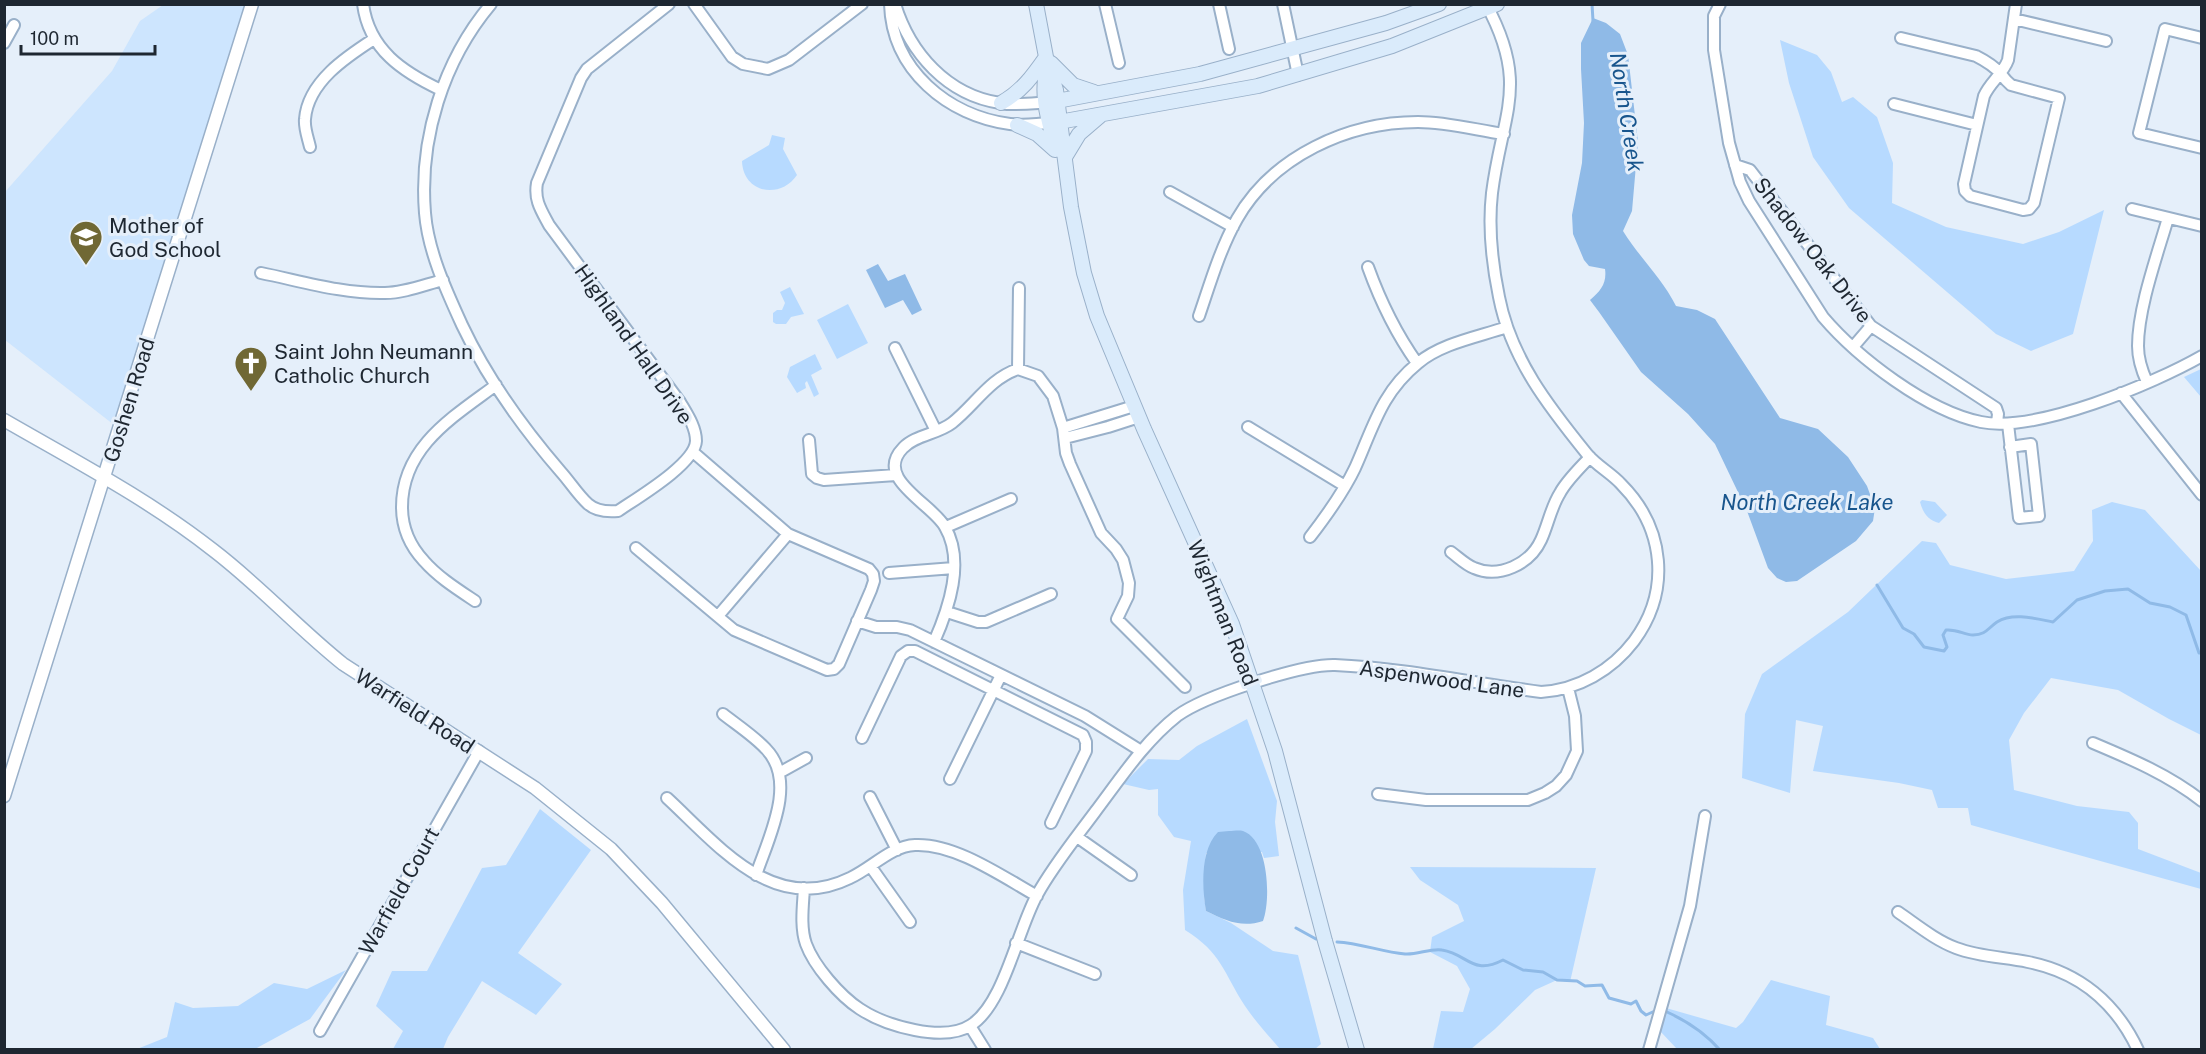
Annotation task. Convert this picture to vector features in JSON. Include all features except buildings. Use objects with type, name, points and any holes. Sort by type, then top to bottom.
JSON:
[{"type":"main road","name":"Wightman Road","points":[[1036,4],[1047,62],[1054,80],[1052,102],[1060,154],[1060,172],[1067,185],[1084,273],[1094,305],[1137,411],[1232,624],[1275,751],[1325,941],[1358,1050]]},
{"type":"main road","points":[[1052,102],[1200,74],[1386,23],[1439,4]]},
{"type":"main road","points":[[1054,123],[1258,86],[1392,46],[1490,6]]},
{"type":"main road","points":[[1001,104],[1017,94],[1047,62],[1073,85],[1099,93]]},
{"type":"main road","points":[[1017,125],[1034,132],[1060,154],[1100,116]]},
{"type":"street","name":"Goshen Road","points":[[4,796],[106,477],[252,4]]},
{"type":"street","points":[[363,4],[374,39],[384,53],[413,77],[441,90]]},
{"type":"street","name":"Highland Hall Drive","points":[[491,4],[468,35],[441,90],[430,135],[425,190],[425,213],[429,235],[443,280],[464,327],[496,384],[525,428],[555,465],[589,504],[604,512],[618,511],[680,466],[693,452],[695,432],[680,402],[549,225],[536,198],[537,183],[581,78],[587,69],[669,4]]},
{"type":"street","points":[[694,4],[732,57],[743,64],[768,69],[789,60],[862,4]]},
{"type":"street","points":[[892,4],[902,27],[921,56],[942,77],[981,99],[1001,104],[1052,102]]},
{"type":"street","points":[[892,4],[894,34],[901,49],[925,85],[963,112],[986,120],[1017,125],[1054,123]]},
{"type":"street","points":[[1105,4],[1119,63]]},
{"type":"street","points":[[1218,4],[1229,49]]},
{"type":"street","points":[[1283,4],[1298,75]]},
{"type":"street","name":"Shadow Oak Drive","points":[[1720,4],[1714,16],[1714,50],[1726,128],[1749,201],[1823,317],[1836,332],[1876,367],[1931,402],[1981,422],[2002,423],[2026,422],[2046,417],[2121,393],[2202,356]]},
{"type":"street","points":[[1901,38],[1976,56],[2001,73],[2011,85],[2059,98],[2034,203],[2029,209],[2023,210],[1970,196],[1965,191],[1964,184],[1977,125],[1989,85],[2001,73],[2008,60],[2016,4]]},
{"type":"street","name":"Aspenwood Lane","points":[[970,1026],[987,1010],[998,993],[1016,943],[1037,896],[1077,837],[1141,751],[1157,733],[1180,714],[1252,684],[1296,670],[1333,665],[1542,692],[1568,688],[1598,674],[1615,662],[1629,648],[1641,630],[1658,584],[1655,536],[1646,515],[1621,484],[1590,457],[1524,369],[1507,327],[1494,270],[1490,234],[1492,195],[1510,101],[1511,72],[1505,44],[1490,6]]},
{"type":"street","points":[[2014,19],[2106,41]]},
{"type":"street","points":[[4,43],[14,25]]},
{"type":"street","points":[[2202,38],[2164,29],[2139,133],[2202,148]]},
{"type":"street","points":[[310,147],[304,122],[311,98],[333,69],[374,39]]},
{"type":"street","points":[[1894,104],[1977,125]]},
{"type":"street","points":[[1199,316],[1225,243],[1254,195],[1278,170],[1320,144],[1371,126],[1416,122],[1438,123],[1504,134]]},
{"type":"street","name":"Shadow Oak Drive","points":[[1736,165],[1750,170],[1871,326],[1996,408],[2002,423]]},
{"type":"street","points":[[1170,192],[1233,227]]},
{"type":"street","points":[[2132,209],[2202,226]]},
{"type":"street","points":[[2147,382],[2141,369],[2138,346],[2143,312],[2168,218]]},
{"type":"street","points":[[1368,267],[1383,308],[1417,363]]},
{"type":"street","points":[[261,273],[353,291],[377,293],[398,292],[443,280]]},
{"type":"street","points":[[1018,369],[1019,288]]},
{"type":"street","points":[[1853,347],[1871,326]]},
{"type":"street","points":[[1310,537],[1338,500],[1386,397],[1417,363],[1456,344],[1507,327]]},
{"type":"street","points":[[895,348],[936,431]]},
{"type":"street","points":[[934,642],[947,612],[952,591],[954,568],[952,548],[946,527],[934,513],[904,488],[896,475],[898,455],[903,447],[958,419],[996,379],[1018,369],[1030,372],[1046,384],[1053,396],[1064,433],[1070,465],[1101,533],[1116,549],[1127,572],[1128,596],[1117,619],[1185,687]]},
{"type":"street","points":[[475,601],[437,575],[411,545],[402,515],[402,495],[406,475],[421,447],[496,384]]},
{"type":"street","points":[[2121,393],[2202,495]]},
{"type":"street","points":[[1064,433],[1137,411]]},
{"type":"street","name":"Warfield Road","points":[[4,420],[106,477],[212,549],[246,577],[314,641],[343,664],[535,788],[611,849],[662,903],[784,1050]]},
{"type":"street","points":[[2002,423],[2010,447],[2019,518],[2039,516],[2031,444],[2010,447]]},
{"type":"street","points":[[1248,427],[1345,486]]},
{"type":"street","points":[[809,440],[812,474],[817,478],[824,480],[896,475]]},
{"type":"street","points":[[636,548],[743,635],[827,670],[834,669],[839,664],[874,581],[873,574],[869,569],[788,534],[693,452]]},
{"type":"street","points":[[1451,552],[1483,571],[1511,568],[1524,561],[1533,554],[1541,541],[1560,491],[1590,457]]},
{"type":"street","points":[[946,527],[1011,499]]},
{"type":"street","points":[[718,616],[788,534]]},
{"type":"street","points":[[889,573],[954,568]]},
{"type":"street","points":[[947,612],[978,622],[986,622],[1052,594]]},
{"type":"street","points":[[857,621],[876,627],[903,627],[1085,716],[1141,751]]},
{"type":"street","points":[[862,738],[901,656],[908,651],[915,651],[1083,735],[1086,751],[1051,823]]},
{"type":"street","points":[[950,779],[1001,675]]},
{"type":"street","points":[[1378,794],[1426,800],[1528,800],[1545,793],[1556,786],[1566,775],[1577,751],[1577,728],[1568,688]]},
{"type":"street","points":[[723,714],[766,749],[773,758],[779,773],[780,803],[756,875]]},
{"type":"street","points":[[2093,742],[2168,777],[2202,801]]},
{"type":"street","name":"Warfield Court","points":[[320,1031],[479,751]]},
{"type":"street","points":[[779,773],[806,759]]},
{"type":"street","points":[[870,797],[897,850]]},
{"type":"street","points":[[667,798],[737,863],[756,875],[785,887],[835,885],[871,867],[897,850],[916,845],[950,851],[1037,896]]},
{"type":"street","points":[[1649,1050],[1690,906],[1705,816]]},
{"type":"street","points":[[1077,837],[1131,875]]},
{"type":"street","points":[[871,867],[910,922]]},
{"type":"street","points":[[804,888],[802,920],[806,946],[820,969],[850,1002],[878,1018],[933,1033],[950,1033],[970,1026],[985,1050]]},
{"type":"street","points":[[1898,912],[1927,933],[1956,948],[1984,957],[2045,966],[2079,981],[2104,1000],[2127,1026],[2138,1050]]},
{"type":"street","points":[[1016,943],[1095,974]]},
{"type":"shaded area","name":"Mother of God School","points":[[163,5],[248,5],[118,428],[5,340],[5,192],[112,71],[140,21]]},
{"type":"shaded area","points":[[1780,40],[1817,55],[1831,72],[1842,102],[1853,97],[1877,117],[1893,163],[1892,203],[1946,227],[2023,244],[2059,232],[2104,210],[2073,334],[2031,351],[1996,334],[1849,208],[1813,157],[1789,83]]},
{"type":"shaded area","points":[[772,135],[785,138],[783,149],[797,175],[790,183],[772,190],[755,186],[744,172],[742,161],[769,145]]},
{"type":"shaded area","points":[[790,287],[804,314],[791,317],[786,324],[776,324],[773,322],[773,313],[782,310],[785,303],[780,292]]},
{"type":"shaded area","points":[[848,304],[868,343],[837,359],[817,320]]},
{"type":"shaded area","points":[[815,354],[822,369],[811,375],[819,394],[814,397],[807,381],[806,388],[797,393],[787,377],[790,367]]},
{"type":"shaded area","points":[[2201,369],[2201,397],[2184,377]]},
{"type":"shaded area","points":[[1922,500],[1935,502],[1947,515],[1939,523],[1932,520],[1923,509],[1920,502]]},
{"type":"shaded area","points":[[2112,502],[2145,510],[2201,571],[2201,735],[2118,690],[2051,678],[2024,713],[2009,740],[2014,790],[2077,806],[2129,812],[2138,823],[2138,849],[2201,873],[2201,889],[1971,825],[1968,808],[1938,808],[1932,790],[1813,771],[1823,726],[1796,720],[1790,793],[1742,778],[1745,714],[1762,674],[1848,612],[1922,541],[1936,543],[1950,565],[2006,579],[2074,571],[2093,541],[2092,510]]},
{"type":"shaded area","points":[[1247,719],[1277,801],[1275,822],[1279,856],[1264,858],[1262,852],[1206,853],[1204,896],[1206,911],[1231,923],[1273,951],[1298,955],[1321,1044],[1315,1049],[1280,1049],[1249,1012],[1214,955],[1185,930],[1183,890],[1191,841],[1174,837],[1158,815],[1158,789],[1149,790],[1123,784],[1148,759],[1179,760],[1197,746]]},
{"type":"shaded area","points":[[540,809],[591,850],[518,953],[562,984],[536,1015],[482,981],[443,1049],[393,1049],[403,1031],[376,1006],[392,971],[427,971],[482,868],[506,865]]},
{"type":"shaded area","points":[[1410,867],[1596,868],[1570,982],[1557,980],[1535,990],[1471,1049],[1433,1049],[1441,1011],[1463,1012],[1470,989],[1457,966],[1430,952],[1432,937],[1464,921],[1458,905],[1420,880]]},
{"type":"shaded area","points":[[346,970],[310,1019],[255,1049],[137,1049],[167,1037],[175,1002],[193,1008],[238,1006],[274,983],[307,989]]},
{"type":"shaded area","points":[[1771,980],[1830,996],[1826,1025],[1873,1038],[1880,1049],[1677,1049],[1660,1031],[1666,1008],[1736,1028],[1743,1022]]},
{"type":"water","name":"North Creek Lake","points":[[1593,18],[1606,23],[1620,34],[1628,55],[1638,142],[1632,211],[1623,231],[1676,306],[1697,310],[1715,319],[1780,418],[1818,429],[1848,457],[1867,486],[1875,508],[1873,521],[1856,541],[1797,581],[1786,582],[1777,578],[1768,568],[1747,511],[1715,444],[1688,414],[1641,372],[1590,300],[1602,286],[1605,269],[1589,266],[1584,260],[1573,234],[1572,215],[1582,163],[1584,123],[1581,43]]},
{"type":"water","points":[[878,264],[888,281],[905,274],[922,310],[912,315],[903,300],[885,308],[866,270]]},
{"type":"water","points":[[1243,831],[1252,837],[1263,858],[1267,899],[1263,921],[1241,924],[1206,911],[1203,881],[1205,859],[1212,840],[1218,832]]},
{"type":"waterway","name":"North Creek","points":[[1592,4],[1593,21]]},
{"type":"waterway","name":"North Creek","points":[[1877,585],[1903,628],[1914,634],[1924,647],[1944,651],[1947,647],[1943,635],[1946,630],[1977,635],[1997,622],[2010,617],[2053,622],[2077,600],[2105,591],[2128,589],[2150,603],[2170,607],[2186,615],[2199,653],[2202,653]]},
{"type":"waterway","points":[[1296,928],[1316,939]]},
{"type":"waterway","points":[[1337,942],[1405,954],[1442,950],[1451,952],[1471,963],[1484,966],[1503,960],[1523,970],[1543,972],[1557,980],[1577,981],[1585,986],[1602,985],[1609,998],[1631,1004],[1636,1001],[1646,1015],[1657,1010]]},
{"type":"waterway","points":[[1667,1012],[1695,1028],[1720,1050]]},
{"type":"place","name":"Mother of God School","points":[[86,266]]},
{"type":"place","name":"Saint John Neumann Catholic Church","points":[[251,392]]}]
